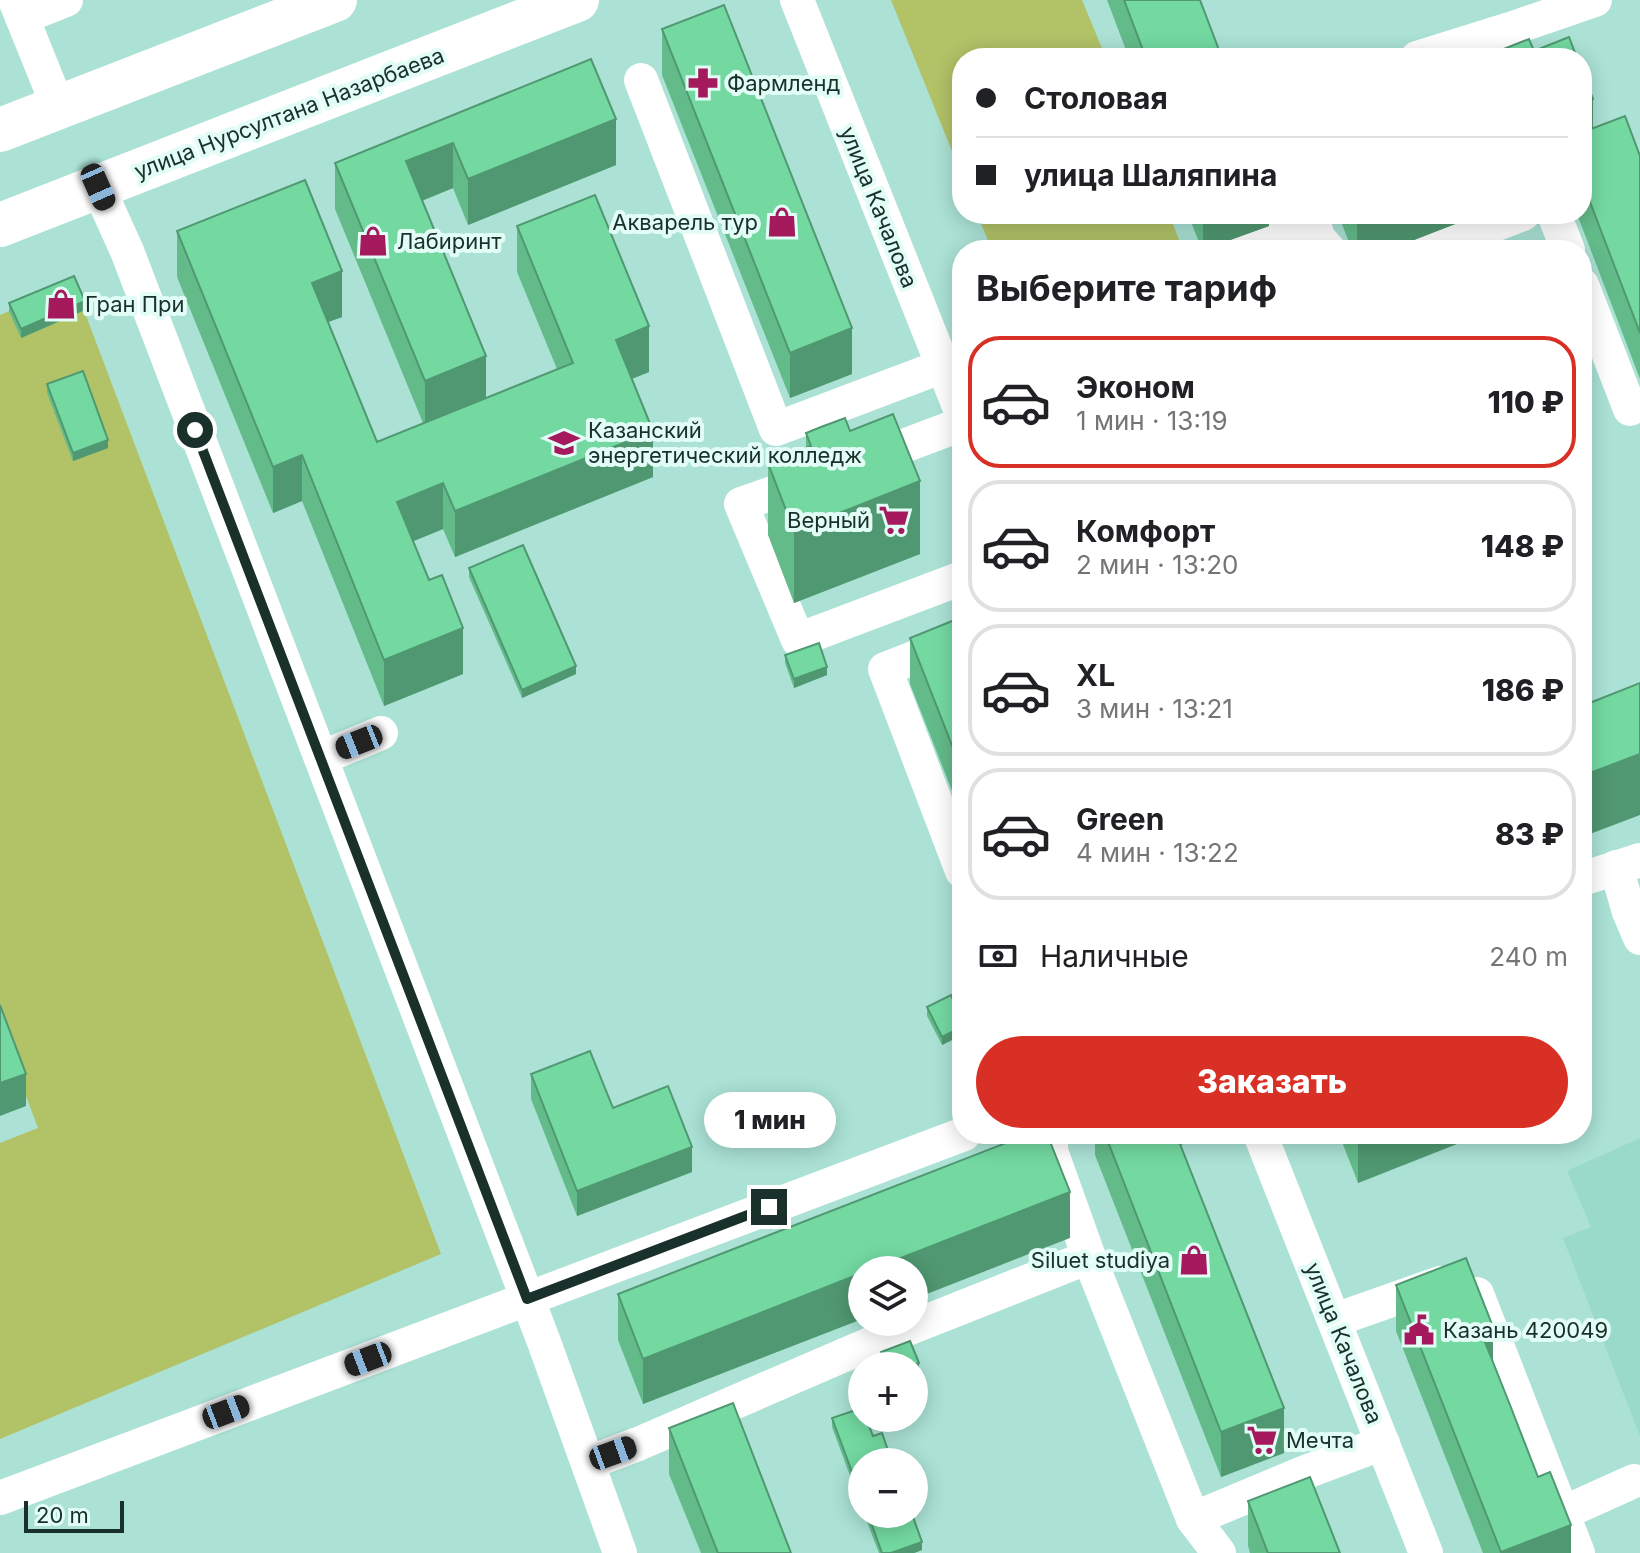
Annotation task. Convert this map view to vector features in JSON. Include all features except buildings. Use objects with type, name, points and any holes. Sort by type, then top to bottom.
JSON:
[{"type":"main road","points":[[0,130],[335,0]]},
{"type":"main road","name":"улица Нурсултана Назарбаева","points":[[0,225],[577,0]]},
{"type":"street","points":[[59,109],[19,8],[66,0]]},
{"type":"street","name":"улица Качалова","points":[[797,0],[952,389]]},
{"type":"street","points":[[1438,48],[1510,14],[1595,0]]},
{"type":"street","points":[[641,80],[776,429],[943,366]]},
{"type":"street","points":[[98,187],[127,251],[321,758],[620,1553]]},
{"type":"street","points":[[1255,240],[1286,224]]},
{"type":"street","points":[[1299,224],[1320,240]]},
{"type":"street","points":[[1455,240],[1497,224]]},
{"type":"street","points":[[1592,311],[1630,409]]},
{"type":"street","points":[[952,428],[741,504],[798,640],[952,582]]},
{"type":"street","points":[[952,643],[885,669],[952,845]]},
{"type":"street","points":[[321,758],[381,733]]},
{"type":"street","points":[[1592,876],[1628,863],[1629,912],[1640,938]]},
{"type":"street","points":[[0,1498],[952,1139]]},
{"type":"street","points":[[1051,1144],[1089,1257],[1193,1519],[1219,1553]]},
{"type":"street","name":"улица Качалова","points":[[1264,1144],[1426,1553]]},
{"type":"street","points":[[588,1463],[638,1444],[736,1417],[872,1343],[1089,1257]]},
{"type":"street","points":[[1335,1320],[1468,1273],[1578,1553]]},
{"type":"street","points":[[1193,1519],[1383,1443]]},
{"type":"street","points":[[1563,1513],[1634,1481]]},
{"type":"shaded area","points":[[1640,1138],[1640,1436],[1563,1238],[1591,1227],[1567,1171]]},
{"type":"green space","points":[[891,0],[1082,0],[1102,48],[952,48],[952,151]]},
{"type":"green space","points":[[981,224],[1173,224],[1179,240],[988,240]]},
{"type":"green space","points":[[74,284],[441,1254],[0,1439],[0,1143],[38,1128],[0,1027],[0,315]]},
{"type":"place","name":"Фармленд","points":[[703,83]]},
{"type":"place","name":"Акварель тур","points":[[782,222]]},
{"type":"place","name":"Лабиринт","points":[[373,241]]},
{"type":"place","name":"Гран При","points":[[61,304]]},
{"type":"place","name":"Казанский энергетический колледж","points":[[564,443]]},
{"type":"place","name":"Верный","points":[[894,520]]},
{"type":"place","name":"Siluet studiya","points":[[1194,1260]]},
{"type":"place","name":"Казань 420049","points":[[1419,1330]]},
{"type":"place","name":"Мечта","points":[[1262,1440]]},
{"type":"route","points":[[195,430],[527,1299],[769,1207]]}]
